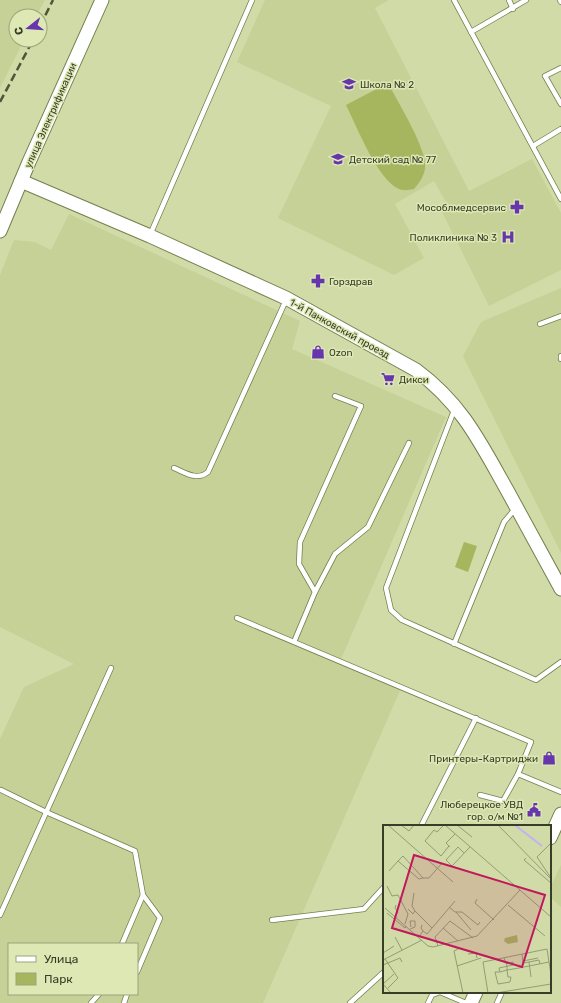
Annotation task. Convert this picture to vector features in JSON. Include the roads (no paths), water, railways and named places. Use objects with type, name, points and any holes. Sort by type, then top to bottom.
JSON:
[{"type":"street","name":"улица Электрификации","points":[[0,231],[102,0]]},
{"type":"street","name":"1-й Панковский проезд","points":[[21,181],[150,236],[286,298],[416,370],[434,384],[458,409],[474,430],[561,589]]},
{"type":"street","points":[[551,836],[561,814]]},
{"type":"street","points":[[471,1003],[476,993]]},
{"type":"lane","points":[[150,236],[252,0]]},
{"type":"lane","points":[[454,0],[561,199]]},
{"type":"lane","points":[[509,0],[514,8]]},
{"type":"lane","points":[[471,32],[526,0]]},
{"type":"lane","points":[[561,68],[545,76],[561,104]]},
{"type":"lane","points":[[533,146],[561,130]]},
{"type":"lane","points":[[174,468],[193,476],[204,475],[208,472],[286,298]]},
{"type":"lane","points":[[540,324],[561,316]]},
{"type":"lane","points":[[315,592],[299,564],[300,542],[362,406],[335,396]]},
{"type":"lane","points":[[458,409],[453,413],[386,588],[391,610],[396,616],[454,644],[536,680],[561,662]]},
{"type":"lane","points":[[294,642],[315,592],[335,554],[368,527],[409,443]]},
{"type":"lane","points":[[454,644],[504,522],[517,508]]},
{"type":"lane","points":[[236,618],[531,742],[518,774],[503,801],[480,794]]},
{"type":"lane","points":[[0,915],[111,668]]},
{"type":"lane","points":[[422,825],[476,718]]},
{"type":"lane","points":[[518,774],[561,792]]},
{"type":"lane","points":[[1,790],[46,812],[135,851],[143,896],[160,918],[138,970]]},
{"type":"lane","points":[[272,920],[364,909],[383,888]]},
{"type":"lane","points":[[122,943],[143,896]]},
{"type":"lane","points":[[350,1003],[383,973]]},
{"type":"lane","points":[[428,1003],[432,995],[437,993]]},
{"type":"lane","points":[[442,993],[466,1003]]},
{"type":"lane","points":[[497,1003],[502,993]]},
{"type":"lane","points":[[91,1003],[98,995]]},
{"type":"railway","points":[[48,10],[53,0]]},
{"type":"railway","points":[[0,102],[29,48]]},
{"type":"place","name":"Школа № 2","points":[[349,84]]},
{"type":"place","name":"Детский сад № 77","points":[[338,159]]},
{"type":"place","name":"Мособлмедсервис","points":[[517,207]]},
{"type":"place","name":"Поликлиника № 3","points":[[508,237]]},
{"type":"place","name":"Горздрав","points":[[318,281]]},
{"type":"place","name":"Ozon","points":[[318,352]]},
{"type":"place","name":"Дикси","points":[[388,379]]},
{"type":"place","name":"Принтеры-Картриджи","points":[[549,758]]},
{"type":"place","name":"Люберецкое УВД гор. о/м №1","points":[[534,810]]}]
